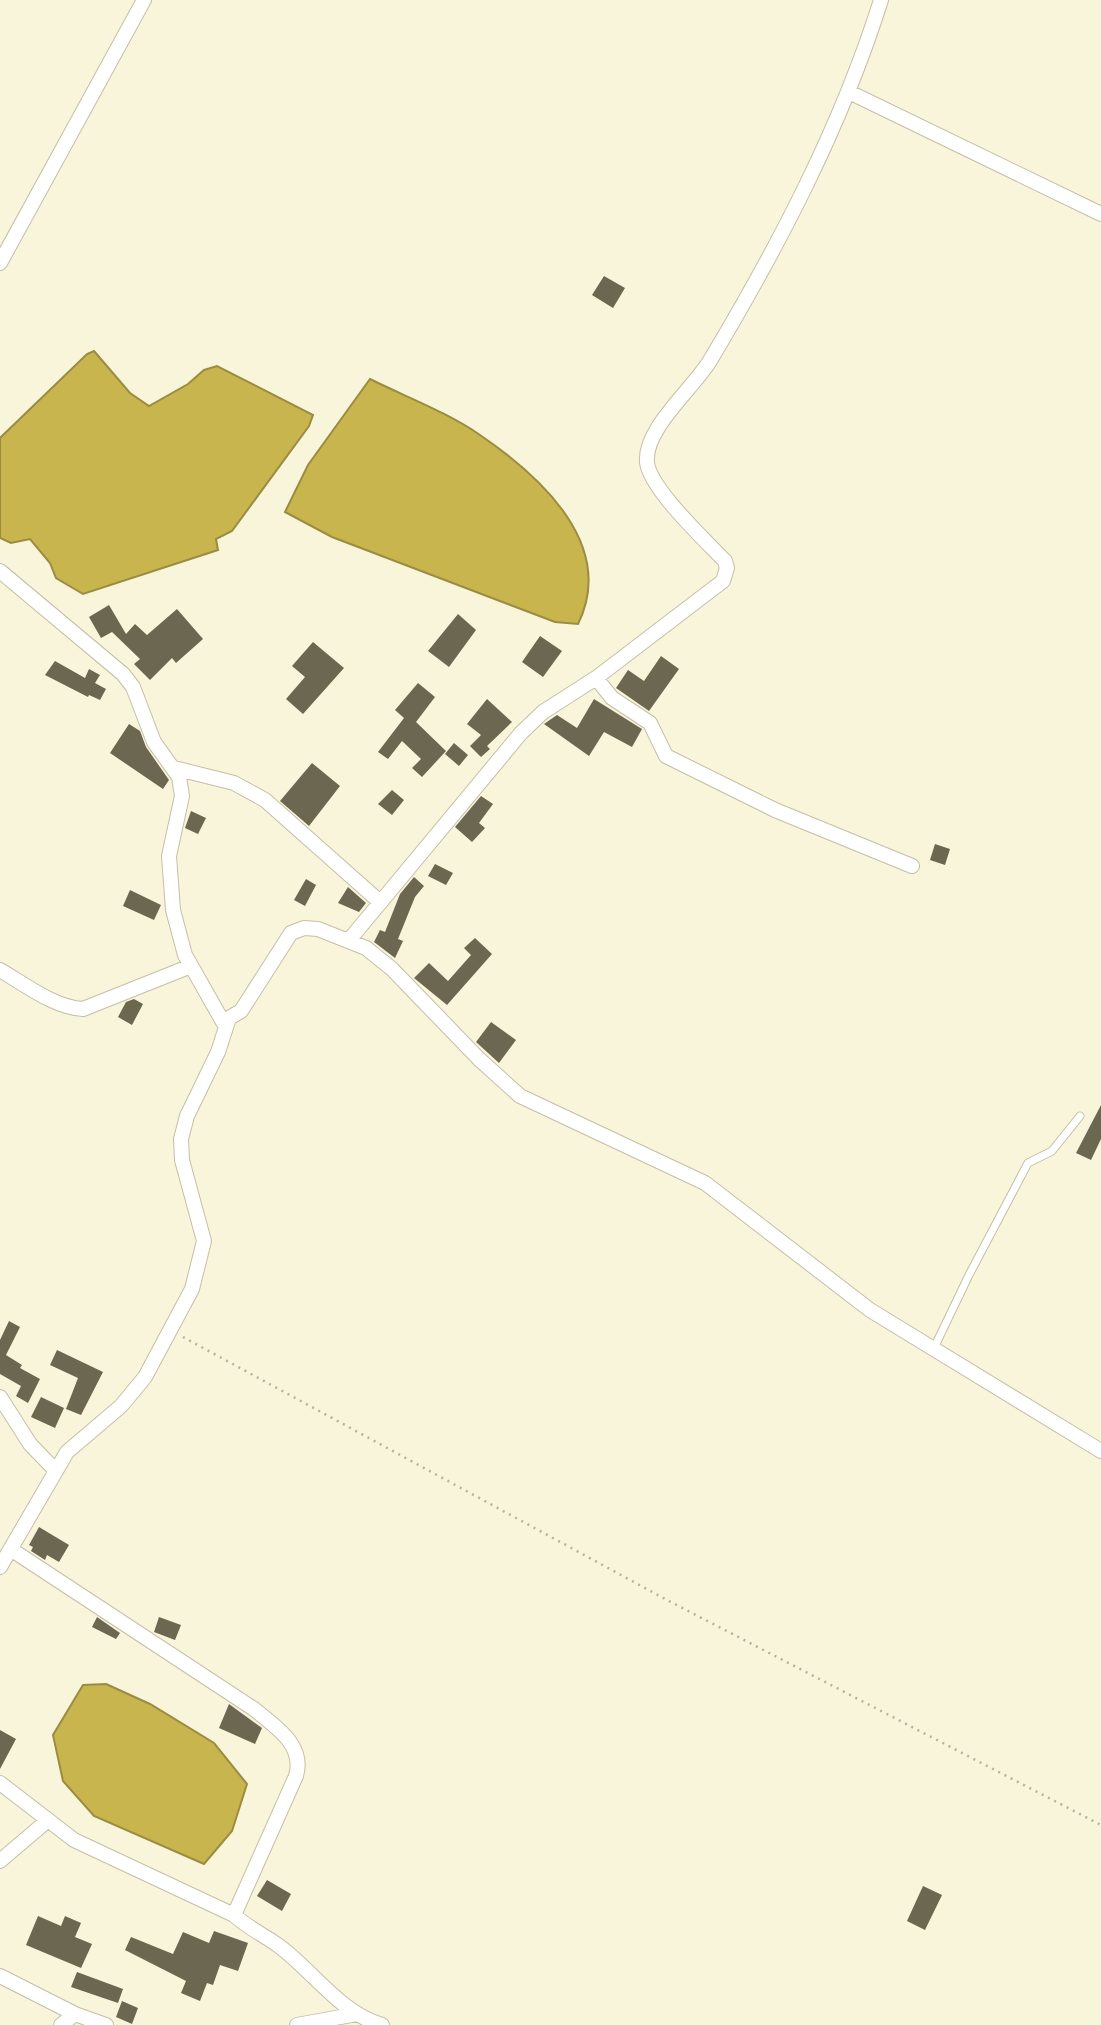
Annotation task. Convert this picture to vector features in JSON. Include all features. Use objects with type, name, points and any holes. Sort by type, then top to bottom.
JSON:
[{"type":"street","points":[[0,263],[144,0]]},
{"type":"street","points":[[350,939],[521,733],[543,712],[596,678],[699,598],[715,589],[726,575],[724,561],[659,487],[647,461],[649,450],[669,412],[708,364],[749,296],[822,156],[849,92],[881,0]]},
{"type":"street","points":[[849,92],[1101,214]]},
{"type":"street","points":[[0,570],[123,674],[133,687],[154,741],[174,768],[182,786],[172,839],[170,883],[178,934],[191,966],[223,1022],[246,1003],[291,933],[304,928],[318,929],[350,939],[392,969],[478,1059],[520,1096],[705,1183],[820,1275],[933,1350],[1101,1451]]},
{"type":"street","points":[[596,678],[612,698],[650,723],[666,756],[775,810],[912,866]]},
{"type":"street","points":[[174,768],[248,789],[265,800],[380,902]]},
{"type":"street","points":[[0,971],[48,998],[73,1009],[83,1009],[191,966]]},
{"type":"street","points":[[0,1567],[12,1550],[54,1469],[80,1438],[132,1395],[192,1289],[203,1252],[202,1233],[182,1160],[181,1139],[187,1116],[218,1052],[229,1018]]},
{"type":"street","points":[[0,1397],[30,1444],[54,1469]]},
{"type":"street","points":[[12,1550],[254,1709],[275,1727],[298,1753],[300,1764],[296,1776],[234,1915]]},
{"type":"street","points":[[0,1783],[47,1821],[108,1858],[234,1915],[251,1930],[279,1946],[357,2014],[382,2025]]},
{"type":"street","points":[[0,1861],[47,1821]]},
{"type":"street","points":[[0,1976],[75,2014],[106,2025]]},
{"type":"street","points":[[61,2025],[75,2014]]},
{"type":"street","points":[[297,2025],[357,2014]]},
{"type":"lane","points":[[933,1350],[1028,1163],[1052,1151],[1080,1116]]},
{"type":"path","points":[[169,1330],[667,1600],[1101,1825]]},
{"type":"shaded area","points":[[94,351],[130,393],[149,406],[188,384],[204,370],[217,366],[313,415],[309,426],[232,531],[216,539],[218,550],[83,594],[56,578],[50,563],[30,539],[11,543],[0,538],[0,438],[87,354]]},
{"type":"shaded area","points":[[370,379],[467,427],[503,452],[548,492],[566,515],[580,540],[588,567],[587,595],[578,624],[555,622],[332,537],[285,512],[308,465]]},
{"type":"shaded area","points":[[106,1684],[150,1704],[214,1743],[247,1784],[232,1831],[204,1864],[94,1816],[63,1781],[53,1735],[83,1685]]},
{"type":"building","points":[[604,276],[625,288],[613,308],[592,295]]},
{"type":"building","points":[[109,605],[126,634],[135,624],[147,635],[177,609],[203,639],[176,663],[172,658],[150,680],[134,664],[140,659],[112,632],[101,638],[89,617]]},
{"type":"building","points":[[458,614],[476,630],[449,667],[428,651]]},
{"type":"building","points":[[540,636],[562,651],[543,677],[522,662]]},
{"type":"building","points":[[313,642],[344,668],[303,714],[286,699],[305,677],[292,666]]},
{"type":"building","points":[[661,656],[679,669],[649,711],[616,688],[628,670],[644,681]]},
{"type":"building","points":[[55,661],[85,678],[89,669],[100,675],[95,683],[106,689],[100,700],[89,695],[88,697],[45,675]]},
{"type":"building","points":[[418,683],[435,697],[416,722],[446,751],[422,777],[412,768],[421,759],[402,741],[388,759],[378,752],[404,718],[395,710]]},
{"type":"building","points":[[487,699],[512,722],[487,746],[490,749],[481,757],[470,746],[481,735],[467,724]]},
{"type":"building","points":[[594,699],[642,729],[632,747],[604,732],[589,756],[544,724],[557,715],[577,728]]},
{"type":"building","points":[[129,724],[140,731],[146,747],[169,780],[163,789],[110,753]]},
{"type":"building","points":[[454,743],[468,755],[459,766],[445,754]]},
{"type":"building","points":[[312,763],[340,786],[309,826],[280,801]]},
{"type":"building","points":[[392,790],[404,800],[392,815],[378,804]]},
{"type":"building","points":[[481,796],[493,804],[479,823],[485,828],[472,842],[455,827]]},
{"type":"building","points":[[191,811],[206,818],[198,834],[185,828]]},
{"type":"building","points":[[935,844],[950,849],[945,865],[930,860]]},
{"type":"building","points":[[435,864],[453,873],[446,885],[428,876]]},
{"type":"building","points":[[414,877],[424,886],[415,897],[398,939],[403,941],[395,958],[374,942],[380,930],[385,932],[400,894]]},
{"type":"building","points":[[306,879],[316,885],[305,906],[294,900]]},
{"type":"building","points":[[348,887],[366,903],[359,912],[338,903]]},
{"type":"building","points":[[130,890],[161,905],[154,920],[123,906]]},
{"type":"building","points":[[475,938],[492,954],[447,1005],[414,978],[429,963],[448,981],[471,955],[464,948]]},
{"type":"building","points":[[134,999],[143,1004],[132,1025],[118,1017],[126,1002]]},
{"type":"building","points":[[491,1022],[516,1040],[499,1063],[476,1042]]},
{"type":"building","points":[[1101,1105],[1101,1139],[1091,1160],[1076,1153]]},
{"type":"building","points":[[9,1321],[20,1327],[6,1355],[22,1365],[20,1368],[40,1379],[28,1403],[16,1396],[21,1386],[0,1374],[0,1340]]},
{"type":"building","points":[[57,1350],[103,1372],[81,1415],[66,1409],[78,1378],[50,1365]]},
{"type":"building","points":[[41,1397],[64,1408],[55,1428],[31,1417]]},
{"type":"building","points":[[39,1527],[69,1545],[59,1562],[47,1555],[45,1560],[31,1551],[33,1547],[29,1545]]},
{"type":"building","points":[[97,1617],[120,1633],[116,1639],[92,1627]]},
{"type":"building","points":[[159,1617],[181,1625],[175,1640],[154,1632]]},
{"type":"building","points":[[229,1704],[262,1728],[255,1744],[219,1728]]},
{"type":"building","points":[[0,1730],[16,1739],[0,1769]]},
{"type":"building","points":[[267,1880],[291,1894],[282,1911],[257,1896]]},
{"type":"building","points":[[923,1886],[942,1895],[925,1930],[907,1921]]},
{"type":"building","points":[[38,1916],[61,1926],[65,1916],[81,1923],[75,1937],[92,1944],[81,1968],[26,1945]]},
{"type":"building","points":[[214,1931],[248,1943],[238,1971],[220,1965],[213,1985],[207,1983],[200,2001],[181,1993],[186,1981],[125,1950],[131,1937],[173,1954],[183,1932],[209,1943]]},
{"type":"building","points":[[77,1972],[123,1989],[118,2003],[71,1987]]},
{"type":"building","points":[[122,2001],[138,2008],[132,2024],[116,2017]]}]
